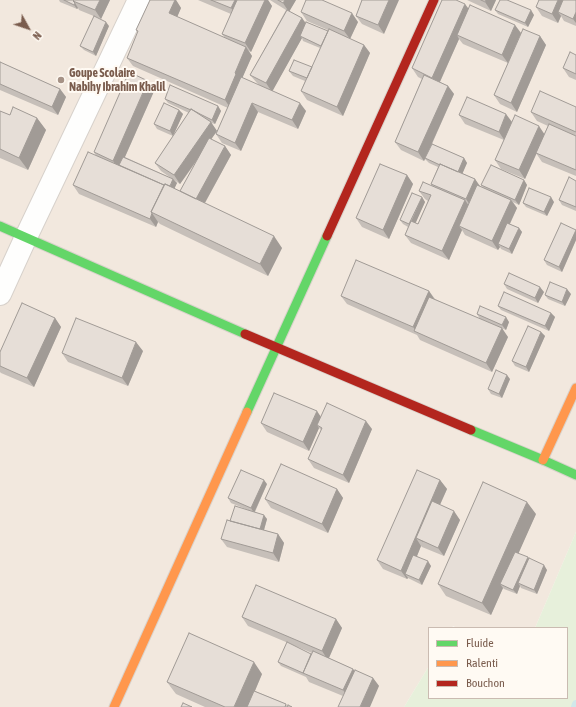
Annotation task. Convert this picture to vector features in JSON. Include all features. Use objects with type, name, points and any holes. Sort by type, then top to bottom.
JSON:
[{"type":"street","points":[[0,294],[139,0]]},
{"type":"street","points":[[114,707],[434,0]]},
{"type":"street","points":[[0,226],[276,348],[576,475]]},
{"type":"street","points":[[543,460],[576,388]]},
{"type":"shaded area","points":[[0,0],[576,0],[576,532],[535,627],[428,627],[428,668],[404,707],[0,707]]},
{"type":"green space","points":[[576,532],[576,707],[404,707],[428,668],[428,699],[568,699],[568,627],[535,627]]},
{"type":"building","points":[[64,0],[74,0],[73,1],[75,3],[74,5]]},
{"type":"building","points":[[100,0],[95,10],[73,1]]},
{"type":"building","points":[[150,0],[175,0],[169,13],[246,47],[225,100],[127,58],[138,31],[136,30]]},
{"type":"building","points":[[211,0],[235,0],[231,8]]},
{"type":"building","points":[[237,0],[265,0],[245,43],[222,34]]},
{"type":"building","points":[[278,0],[285,0],[283,3]]},
{"type":"building","points":[[306,0],[322,0],[352,13],[344,31],[301,12]]},
{"type":"building","points":[[362,0],[389,0],[378,25],[356,16]]},
{"type":"building","points":[[442,0],[456,0],[465,4],[432,78],[412,68]]},
{"type":"building","points":[[500,0],[507,0],[531,10],[525,23],[495,10]]},
{"type":"building","points":[[539,0],[558,0],[552,14],[536,7]]},
{"type":"building","points":[[563,0],[576,0],[576,12],[573,19],[558,12]]},
{"type":"building","points":[[470,5],[515,25],[502,55],[457,35]]},
{"type":"building","points":[[287,10],[302,18],[266,83],[250,75]]},
{"type":"building","points":[[94,16],[106,22],[93,52],[80,46]]},
{"type":"building","points":[[306,22],[328,31],[321,46],[300,36]]},
{"type":"building","points":[[329,29],[364,45],[337,107],[301,91]]},
{"type":"building","points":[[523,29],[540,36],[511,103],[494,95]]},
{"type":"building","points":[[570,52],[576,55],[576,74],[563,68]]},
{"type":"building","points":[[294,60],[312,67],[307,78],[289,71]]},
{"type":"building","points":[[0,62],[60,89],[52,107],[0,84]]},
{"type":"building","points":[[129,72],[148,81],[113,161],[94,152]]},
{"type":"building","points":[[424,75],[448,86],[418,152],[395,142]]},
{"type":"building","points":[[241,77],[300,103],[292,120],[252,103],[235,143],[216,134]]},
{"type":"building","points":[[170,85],[218,106],[212,120],[191,109],[165,99]]},
{"type":"building","points":[[540,91],[576,107],[576,132],[531,112]]},
{"type":"building","points":[[467,97],[506,114],[499,132],[459,115]]},
{"type":"building","points":[[164,103],[179,110],[170,131],[154,124]]},
{"type":"building","points":[[13,107],[37,118],[19,158],[0,149],[0,111],[10,115]]},
{"type":"building","points":[[191,109],[211,122],[174,175],[155,163]]},
{"type":"building","points":[[515,115],[539,126],[519,170],[495,160]]},
{"type":"building","points":[[549,124],[576,136],[576,170],[536,153]]},
{"type":"building","points":[[209,138],[225,146],[196,199],[180,191]]},
{"type":"building","points":[[432,144],[464,158],[458,172],[425,158]]},
{"type":"building","points":[[88,152],[164,185],[151,212],[150,219],[73,185]]},
{"type":"building","points":[[123,157],[173,179],[170,186],[164,185],[119,165]]},
{"type":"building","points":[[380,164],[407,175],[383,230],[356,218]]},
{"type":"building","points":[[440,164],[475,179],[466,199],[431,184]]},
{"type":"building","points":[[491,165],[524,180],[515,200],[481,185]]},
{"type":"building","points":[[569,177],[576,181],[576,207],[559,200]]},
{"type":"building","points":[[423,182],[465,200],[442,251],[405,235],[411,221],[418,224],[431,195],[419,191]]},
{"type":"building","points":[[165,184],[274,236],[260,264],[151,212]]},
{"type":"building","points":[[477,185],[511,200],[492,241],[459,226]]},
{"type":"building","points":[[529,188],[551,197],[544,212],[523,203]]},
{"type":"building","points":[[412,193],[422,197],[409,224],[400,220]]},
{"type":"building","points":[[507,223],[519,228],[509,249],[498,244]]},
{"type":"building","points":[[561,223],[576,230],[559,267],[544,260]]},
{"type":"building","points":[[356,260],[429,291],[413,327],[341,296]]},
{"type":"building","points":[[509,273],[540,287],[535,298],[504,284]]},
{"type":"building","points":[[550,282],[567,289],[562,302],[545,295]]},
{"type":"building","points":[[504,292],[551,313],[545,326],[498,306]]},
{"type":"building","points":[[429,297],[502,328],[486,363],[414,331]]},
{"type":"building","points":[[22,303],[55,318],[27,378],[0,366],[0,352]]},
{"type":"building","points":[[480,306],[506,317],[502,325],[477,314]]},
{"type":"building","points":[[76,318],[136,342],[122,378],[62,353]]},
{"type":"building","points":[[528,326],[541,332],[526,367],[512,361]]},
{"type":"building","points":[[496,370],[507,375],[499,394],[488,389]]},
{"type":"building","points":[[274,393],[317,411],[303,442],[261,423]]},
{"type":"building","points":[[327,403],[366,421],[343,475],[308,459],[322,428],[317,425]]},
{"type":"building","points":[[281,464],[337,489],[322,524],[265,499]]},
{"type":"building","points":[[241,470],[264,480],[251,508],[228,498]]},
{"type":"building","points":[[417,470],[440,480],[401,571],[377,560]]},
{"type":"building","points":[[483,482],[527,502],[482,603],[438,584]]},
{"type":"building","points":[[432,501],[454,511],[438,548],[416,538]]},
{"type":"building","points":[[235,506],[264,515],[260,529],[230,521]]},
{"type":"building","points":[[227,520],[278,534],[273,553],[221,539]]},
{"type":"building","points":[[515,552],[528,557],[513,590],[500,584]]},
{"type":"building","points":[[413,555],[428,561],[419,580],[405,574]]},
{"type":"building","points":[[529,558],[544,565],[534,590],[518,583]]},
{"type":"building","points":[[256,585],[336,619],[322,651],[242,617]]},
{"type":"building","points":[[189,633],[254,662],[234,707],[225,707],[167,682]]},
{"type":"building","points":[[287,642],[311,654],[303,673],[278,662]]},
{"type":"building","points":[[313,651],[353,669],[343,690],[303,673]]},
{"type":"building","points":[[355,670],[373,678],[360,707],[338,707]]},
{"type":"building","points":[[254,691],[286,704],[285,707],[247,707]]},
{"type":"building","points":[[183,703],[192,707],[181,707]]},
{"type":"traffic: fast","points":[[0,226],[245,334]]},
{"type":"traffic: fast","points":[[247,412],[327,236]]},
{"type":"traffic: fast","points":[[471,430],[576,475]]},
{"type":"traffic: slow","points":[[543,460],[576,388]]},
{"type":"traffic: slow","points":[[114,707],[247,412]]},
{"type":"traffic: jam","points":[[327,236],[434,0]]},
{"type":"traffic: jam","points":[[245,334],[471,430]]},
{"type":"place","name":"Goupe Scolaire Nabihy Ibrahim Khalil","points":[[61,80]]}]
